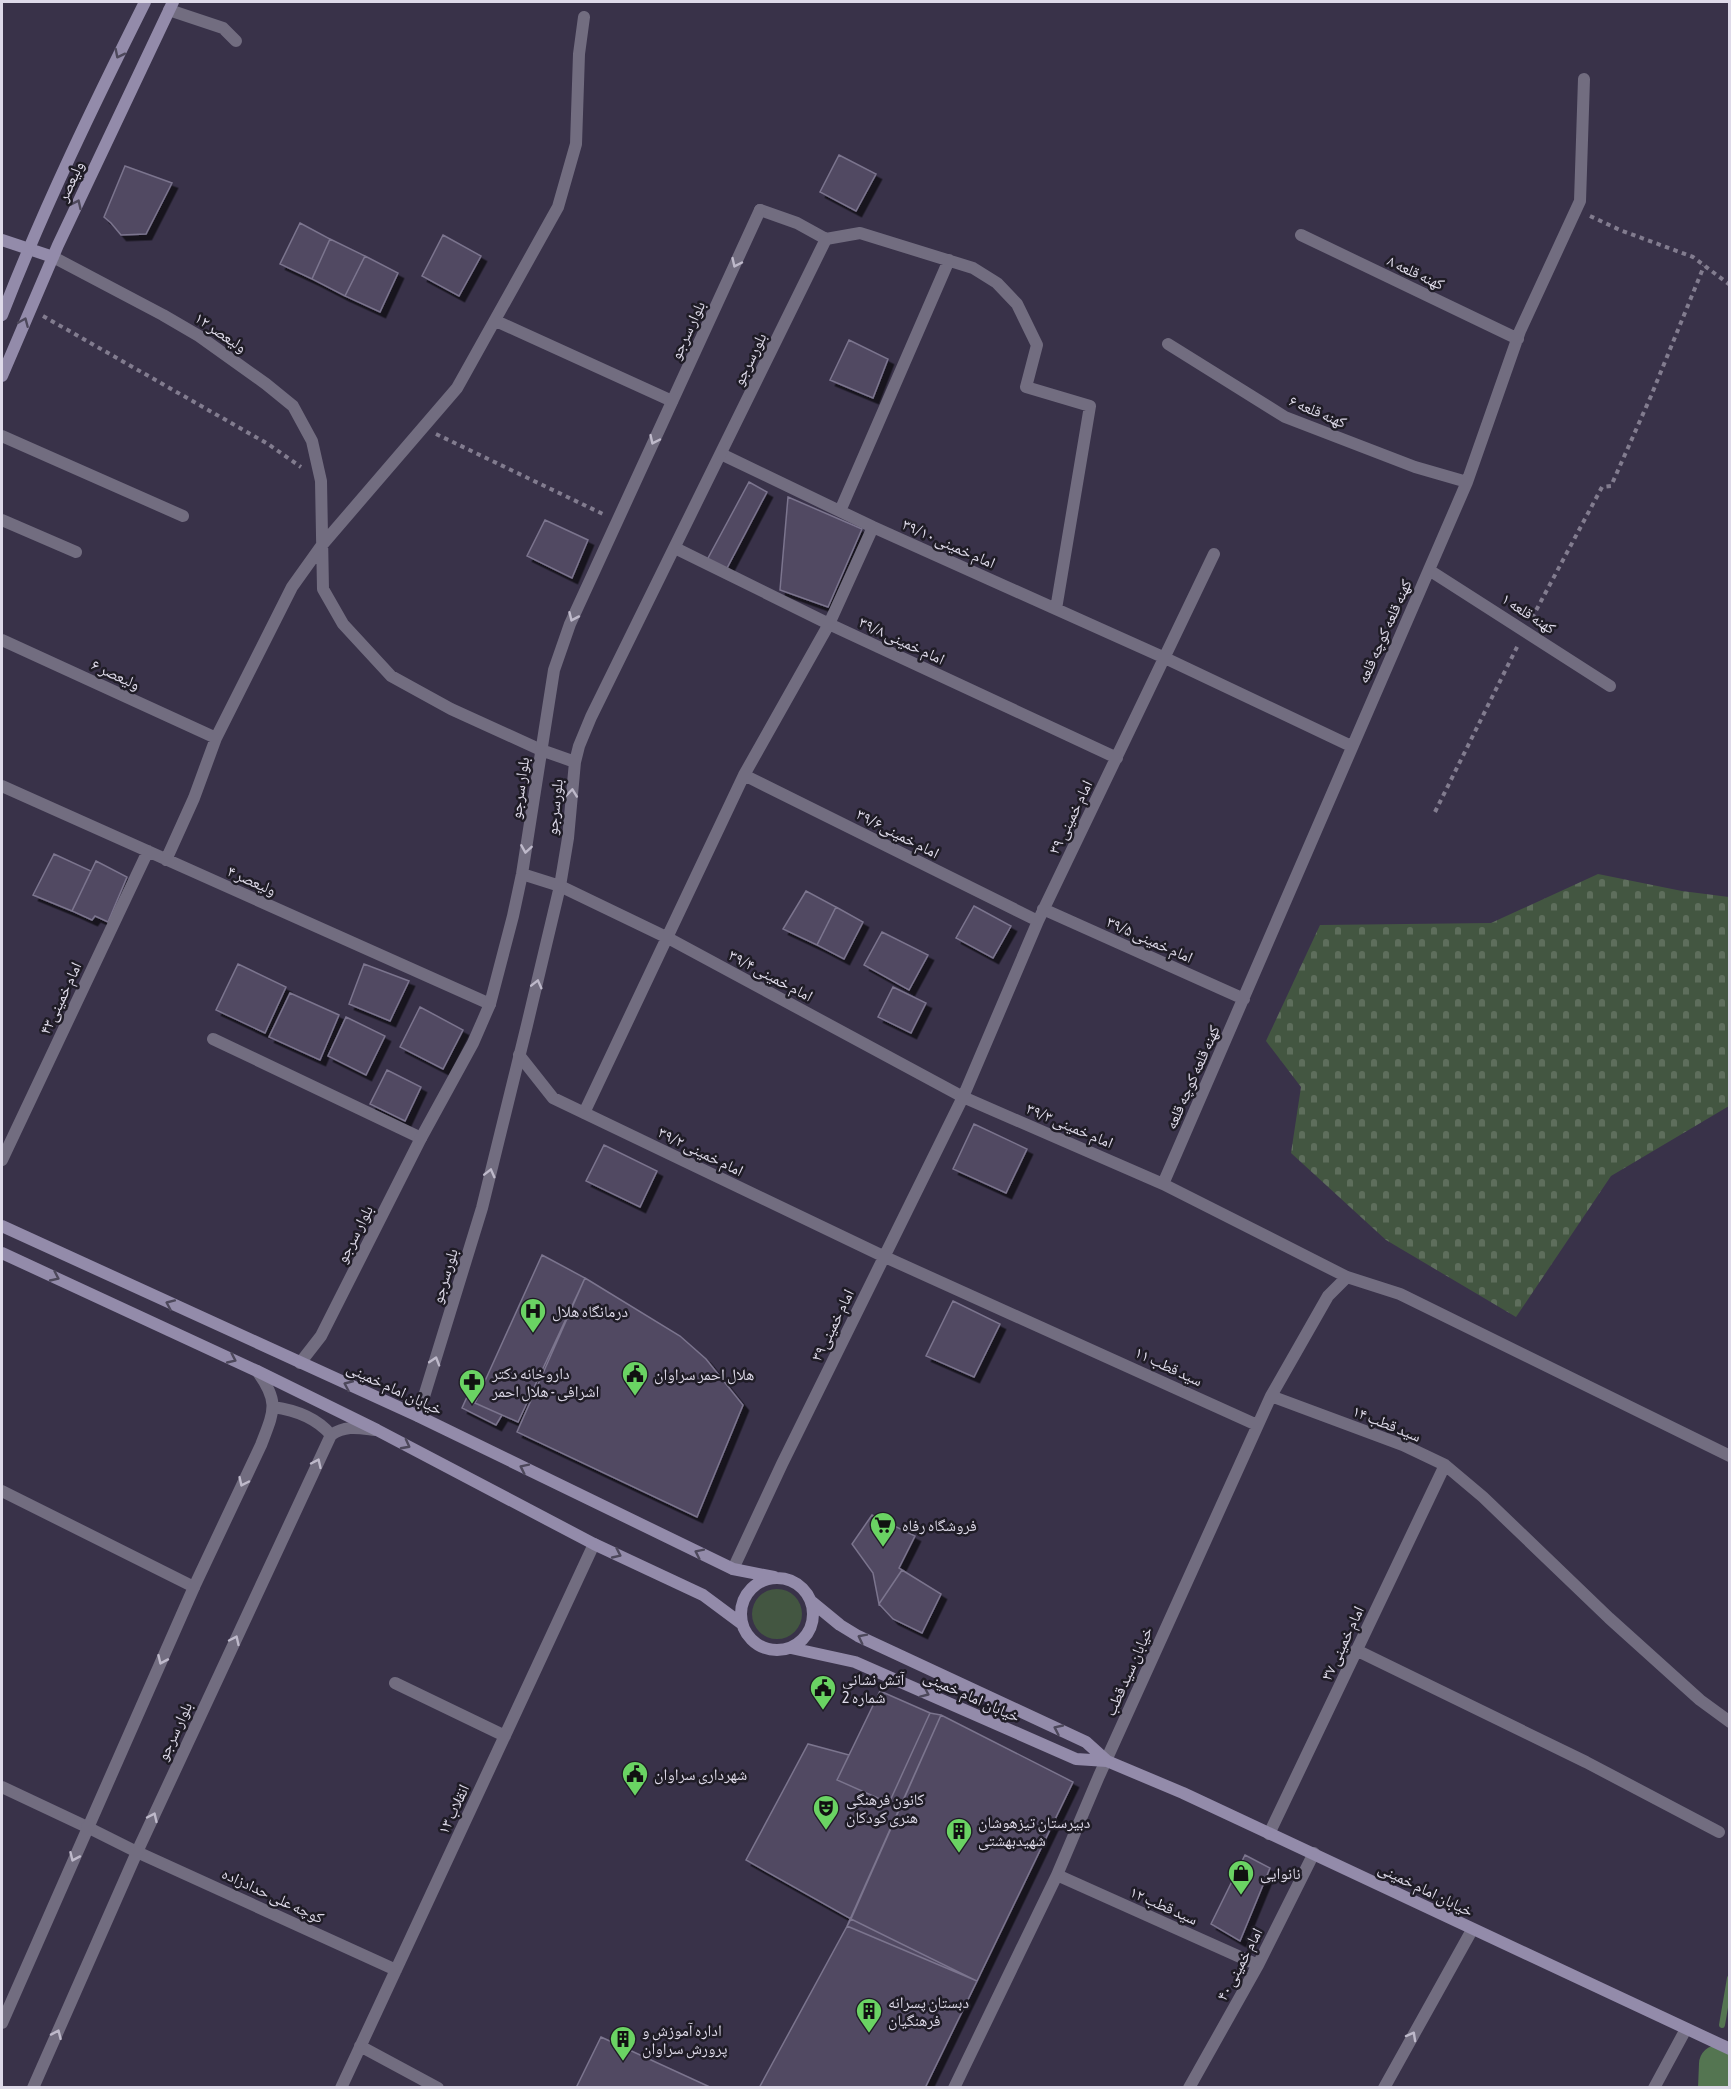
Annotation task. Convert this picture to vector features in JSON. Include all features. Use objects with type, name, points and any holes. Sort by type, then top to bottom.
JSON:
[{"type":"main road","name":"ولیعصر","points":[[2,315],[28,248],[85,123],[145,2]]},
{"type":"main road","name":"ولیعصر","points":[[2,376],[53,257],[171,6]]},
{"type":"main road","points":[[2,240],[53,257]]},
{"type":"main road","name":"خیابان امام خمینی","points":[[2,1226],[418,1416],[733,1569],[774,1577]]},
{"type":"main road","points":[[2,1253],[257,1371],[376,1430],[594,1544],[703,1595],[742,1624]]},
{"type":"main road","points":[[774,1577],[787,1578],[797,1583],[812,1602],[814,1613],[808,1634],[791,1648],[780,1650],[760,1646],[746,1634],[740,1613],[746,1593],[764,1579],[774,1577]]},
{"type":"main road","name":"خیابان امام خمینی","points":[[812,1602],[840,1625],[858,1636],[1086,1742],[1107,1761]]},
{"type":"main road","name":"خیابان امام خمینی","points":[[791,1648],[855,1662],[1076,1759],[1107,1761],[1183,1793],[1730,2049]]},
{"type":"street","points":[[171,6],[223,28],[236,41]]},
{"type":"street","points":[[166,860],[194,798],[216,738],[292,587],[322,545],[425,428],[457,388],[558,207],[576,144],[579,54],[584,17]]},
{"type":"street","name":"کهنه قلعه کوچه قلعه","points":[[1163,1184],[1467,482],[1518,339],[1580,201],[1584,79]]},
{"type":"street","name":"بلوار سرجو","points":[[300,1363],[321,1336],[421,1138],[473,1043],[490,1004],[522,874],[554,670],[570,624],[760,210],[797,223],[826,239]]},
{"type":"street","points":[[826,239],[860,233],[973,268],[997,283],[1017,304],[1037,345],[1026,387],[1090,406],[1056,609]]},
{"type":"street","name":"کهنه قلعه ۸","points":[[1301,235],[1518,339]]},
{"type":"street","name":"بلورسرجو","points":[[418,1416],[482,1208],[560,886],[579,746],[591,717],[826,239]]},
{"type":"street","name":"ولیعصر ۱۲","points":[[53,257],[199,336],[293,406],[312,441],[321,481],[323,589],[343,624],[391,676],[451,709],[540,750],[576,762]]},
{"type":"street","points":[[840,511],[949,260]]},
{"type":"street","points":[[496,321],[672,401]]},
{"type":"street","name":"کهنه قلعه ۶","points":[[1168,344],[1285,417],[1415,467],[1467,482]]},
{"type":"street","points":[[2,436],[183,516]]},
{"type":"street","name":"امام خمینی ۳۹/۱۰","points":[[721,454],[873,527],[1165,658],[1351,746]]},
{"type":"street","points":[[2,520],[76,552]]},
{"type":"street","points":[[584,1113],[744,775],[829,624],[873,527]]},
{"type":"street","name":"امام خمینی ۳۹/۸","points":[[675,548],[829,624],[1117,758]]},
{"type":"street","name":"امام خمینی ۳۹","points":[[963,1097],[1043,909],[1214,554]]},
{"type":"street","name":"کهنه قلعه ۱","points":[[1429,570],[1610,686]]},
{"type":"street","name":"ولیعصر ۶","points":[[2,640],[216,738]]},
{"type":"street","name":"امام خمینی۳۹/۶","points":[[744,775],[1038,921]]},
{"type":"street","name":"ولیعصر ۴","points":[[2,786],[490,1004]]},
{"type":"street","name":"امام خمینی۴۳","points":[[2,1160],[148,851]]},
{"type":"street","name":"امام خمینی ۳۹/۴","points":[[522,874],[560,886],[668,938],[963,1097]]},
{"type":"street","name":"امام خمینی ۳۹/۵","points":[[1043,909],[1244,999]]},
{"type":"street","points":[[213,1039],[421,1138]]},
{"type":"street","name":"امام خمینی ۳۹/۲","points":[[519,1055],[553,1098],[885,1257],[1067,1338]]},
{"type":"street","name":"امام خمینی ۳۹/۳","points":[[963,1097],[1163,1184],[1347,1277],[1400,1294],[1730,1456]]},
{"type":"street","name":"امام خمینی۳۹","points":[[733,1569],[963,1097]]},
{"type":"street","name":"خیابان سید قطب","points":[[956,2087],[1057,1875],[1257,1425],[1328,1296],[1347,1277]]},
{"type":"street","name":"سید قطب ۱۱","points":[[1067,1338],[1257,1425]]},
{"type":"street","points":[[3,2017],[194,1587],[261,1445],[273,1407],[271,1392],[257,1371]]},
{"type":"street","name":"سید قطب ۱۴","points":[[1271,1396],[1403,1445],[1445,1465],[1483,1497],[1608,1618],[1700,1700],[1730,1722]]},
{"type":"street","points":[[273,1407],[289,1409],[321,1423],[330,1435],[351,1427],[376,1430]]},
{"type":"street","name":"بلوار سرجو","points":[[33,2088],[137,1852],[330,1435]]},
{"type":"street","name":"امام خمینی ۳۷","points":[[1269,1834],[1445,1465]]},
{"type":"street","points":[[2,1491],[194,1587]]},
{"type":"street","name":"انقلاب ۱۳","points":[[341,2088],[594,1544]]},
{"type":"street","points":[[1356,1650],[1586,1762],[1719,1832]]},
{"type":"street","points":[[395,1683],[505,1736]]},
{"type":"street","name":"کوچه علی حدادزاده","points":[[2,1787],[137,1852],[396,1970]]},
{"type":"street","name":"امام خمینی ۴۰","points":[[1189,2088],[1258,1965],[1314,1853]]},
{"type":"street","name":"سید قطب ۱۲","points":[[1057,1875],[1258,1965]]},
{"type":"street","points":[[1384,2088],[1472,1930]]},
{"type":"street","points":[[1654,2088],[1686,2030]]},
{"type":"street","points":[[360,2046],[438,2088]]},
{"type":"path","points":[[1576,209],[1620,230],[1693,257],[1730,285]]},
{"type":"path","points":[[1435,812],[1525,630],[1602,487],[1611,486],[1651,396],[1704,266]]},
{"type":"path","points":[[30,308],[268,444],[321,481]]},
{"type":"path","points":[[425,428],[617,521]]},
{"type":"green space","points":[[1598,874],[1682,891],[1729,897],[1729,1106],[1611,1176],[1516,1317],[1386,1240],[1291,1153],[1301,1087],[1266,1041],[1320,925],[1491,923]]},
{"type":"green space","points":[[772,1589],[782,1589],[795,1596],[802,1609],[802,1619],[795,1632],[782,1639],[772,1639],[763,1635],[756,1628],[752,1619],[752,1609],[756,1600],[763,1593]]},
{"type":"building","points":[[839,155],[876,174],[856,211],[820,192]]},
{"type":"building","points":[[125,166],[172,183],[146,234],[121,235],[104,217]]},
{"type":"building","points":[[300,223],[330,239],[312,279],[280,264]]},
{"type":"building","points":[[443,235],[481,256],[459,296],[422,276]]},
{"type":"building","points":[[330,239],[365,256],[345,296],[312,279]]},
{"type":"building","points":[[365,256],[398,273],[380,312],[345,296]]},
{"type":"building","points":[[849,340],[888,359],[873,398],[830,380]]},
{"type":"building","points":[[749,482],[767,492],[726,570],[707,560]]},
{"type":"building","points":[[788,497],[862,529],[828,607],[780,590]]},
{"type":"building","points":[[545,520],[588,540],[572,578],[527,556]]},
{"type":"building","points":[[54,854],[91,871],[72,911],[33,895]]},
{"type":"building","points":[[96,861],[127,877],[108,922],[95,916],[92,920],[72,911]]},
{"type":"building","points":[[806,891],[836,907],[817,945],[783,929]]},
{"type":"building","points":[[974,906],[1011,926],[993,958],[956,938]]},
{"type":"building","points":[[836,907],[863,922],[844,959],[817,945]]},
{"type":"building","points":[[882,932],[928,955],[909,990],[864,965]]},
{"type":"building","points":[[238,964],[286,987],[265,1033],[216,1010]]},
{"type":"building","points":[[364,964],[409,981],[390,1021],[349,1004]]},
{"type":"building","points":[[893,987],[926,1003],[911,1033],[878,1017]]},
{"type":"building","points":[[290,993],[339,1015],[320,1060],[269,1037]]},
{"type":"building","points":[[420,1007],[463,1030],[443,1069],[400,1047]]},
{"type":"building","points":[[346,1017],[385,1036],[366,1075],[328,1056]]},
{"type":"building","points":[[387,1070],[421,1087],[405,1121],[370,1104]]},
{"type":"building","points":[[974,1124],[1027,1149],[1006,1193],[953,1169]]},
{"type":"building","points":[[604,1145],[657,1171],[640,1207],[586,1181]]},
{"type":"building","name":"درمانگاه هلال","points":[[542,1255],[585,1278],[518,1422],[475,1403]]},
{"type":"building","name":"هلال احمر سراوان","points":[[585,1278],[680,1336],[706,1359],[743,1405],[697,1517],[517,1432]]},
{"type":"building","points":[[953,1301],[1000,1324],[974,1377],[926,1356]]},
{"type":"building","name":"داروخانه دکتر اشرافی - هلال احمر","points":[[472,1386],[481,1390],[475,1403],[502,1415],[496,1425],[462,1408]]},
{"type":"building","points":[[872,1515],[915,1536],[899,1568],[902,1570],[879,1604],[873,1573],[852,1544]]},
{"type":"building","points":[[902,1570],[941,1594],[922,1633],[893,1619],[879,1604]]},
{"type":"building","points":[[880,1691],[930,1713],[889,1803],[837,1780]]},
{"type":"building","name":"کانون فرهنگی هنری کودکان","points":[[930,1713],[941,1715],[851,1919],[746,1860],[808,1744],[849,1755],[837,1780],[889,1803]]},
{"type":"building","name":"دبیرستان تیزهوشان شهیدبهشتی","points":[[941,1715],[1073,1782],[977,1981],[847,1926]]},
{"type":"building","name":"نانوایی","points":[[1245,1855],[1270,1868],[1240,1941],[1211,1924]]},
{"type":"building","name":"دبستان پسرانه فرهنگیان","points":[[851,1919],[977,1981],[925,2088],[759,2088]]},
{"type":"building","name":"اداره آموزش و پرورش سراوان","points":[[601,2037],[712,2088],[576,2088]]},
{"type":"waterway","points":[[1722,2025],[1730,1978]]},
{"type":"waterway","points":[[1717,2088],[1718,2064]]},
{"type":"place","name":"درمانگاه هلال","points":[[533,1334]]},
{"type":"place","name":"هلال احمر سراوان","points":[[635,1397]]},
{"type":"place","name":"داروخانه دکتر اشرافی - هلال احمر","points":[[472,1405]]},
{"type":"place","name":"فروشگاه رفاه","points":[[883,1548]]},
{"type":"place","name":"آتش نشانی شماره 2","points":[[823,1711]]},
{"type":"place","name":"شهرداری سراوان","points":[[635,1797]]},
{"type":"place","name":"کانون فرهنگی هنری کودکان","points":[[826,1831]]},
{"type":"place","name":"دبیرستان تیزهوشان شهیدبهشتی","points":[[959,1854]]},
{"type":"place","name":"نانوایی","points":[[1241,1896]]},
{"type":"place","name":"دبستان پسرانه فرهنگیان","points":[[869,2034]]},
{"type":"place","name":"اداره آموزش و پرورش سراوان","points":[[623,2062]]}]
